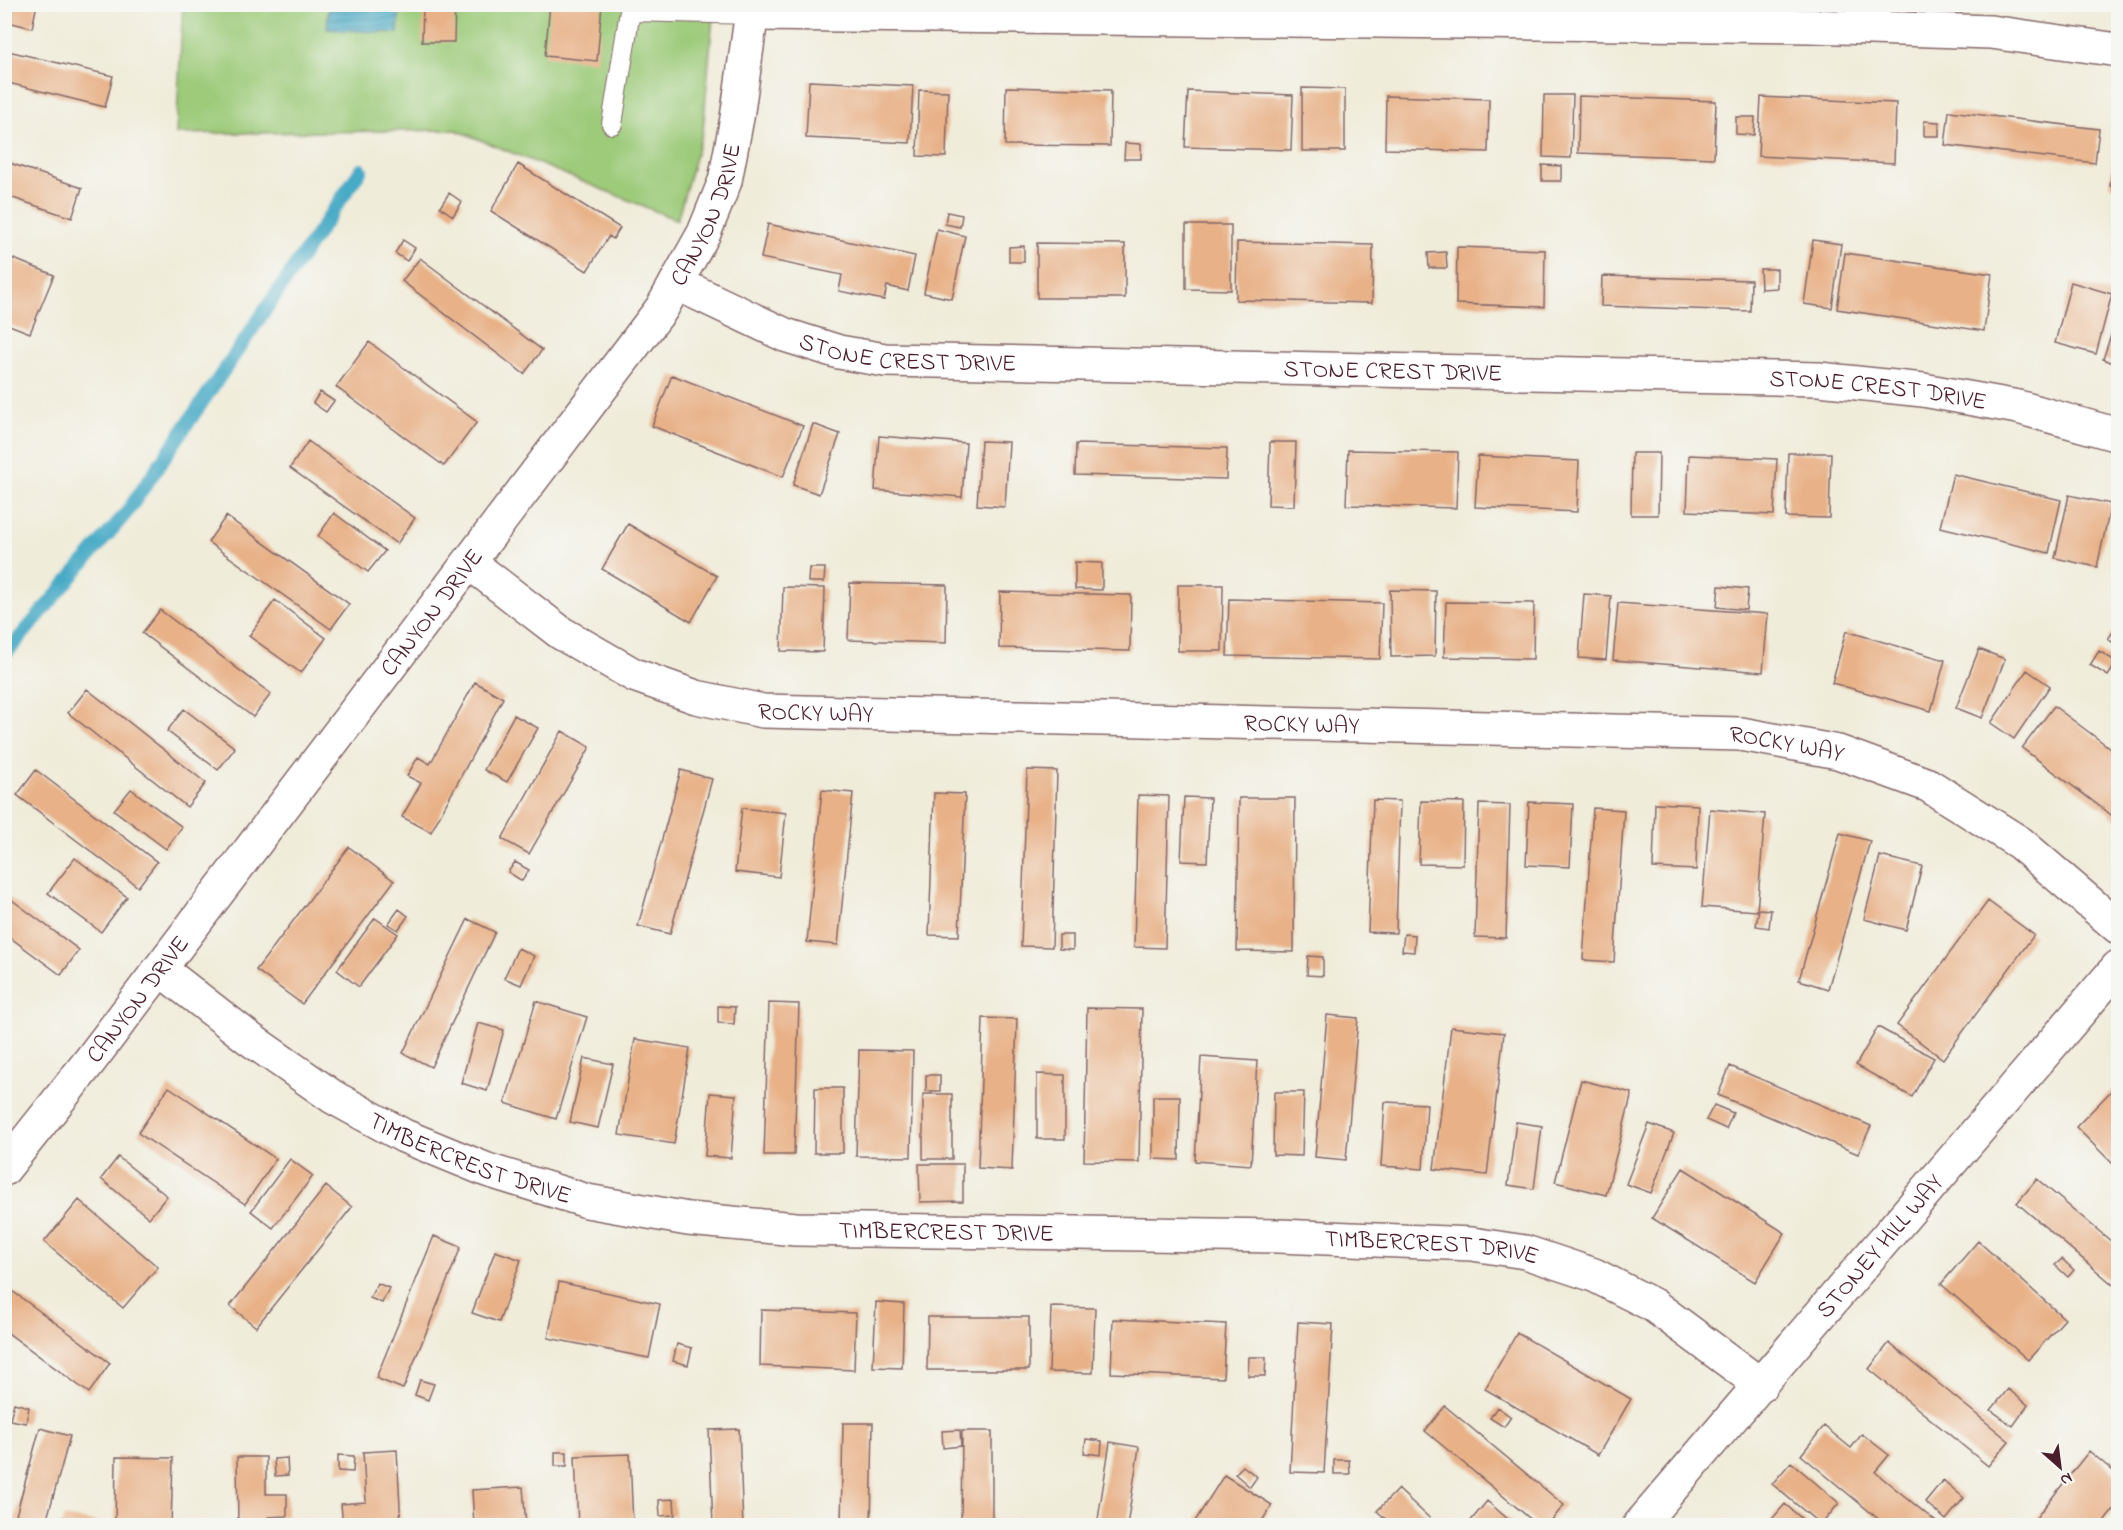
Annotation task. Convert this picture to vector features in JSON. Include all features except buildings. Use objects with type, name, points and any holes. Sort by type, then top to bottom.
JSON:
[{"type":"street","points":[[753,9],[1810,26],[1992,32],[2118,50]]},
{"type":"street","name":"CANYON DRIVE","points":[[4,1169],[160,969],[622,364],[662,308],[704,233],[725,181],[753,9]]},
{"type":"street","name":"STONE CREST DRIVE","points":[[676,283],[785,335],[839,352],[885,360],[1820,379],[1923,390],[2018,408],[2118,435]]},
{"type":"street","name":"ROCKY WAY","points":[[470,563],[561,633],[634,675],[696,697],[763,711],[1741,734],[1838,752],[1928,785],[2002,831],[2020,843],[2118,927]]},
{"type":"street","name":"STONEY HILL WAY","points":[[1639,1526],[2118,967]]},
{"type":"street","name":"TIMBERCREST DRIVE","points":[[160,969],[250,1039],[333,1097],[404,1136],[487,1170],[587,1201],[688,1220],[796,1229],[1279,1236],[1472,1244],[1525,1252],[1594,1275],[1653,1305],[1761,1385]]},
{"type":"lane","points":[[612,124],[630,8],[753,9]]},
{"type":"green space","points":[[183,5],[714,5],[703,130],[677,220],[456,130],[176,134]]},
{"type":"water","points":[[329,5],[400,5],[398,33],[327,29]]},
{"type":"waterway","points":[[4,656],[127,512],[361,170]]}]
